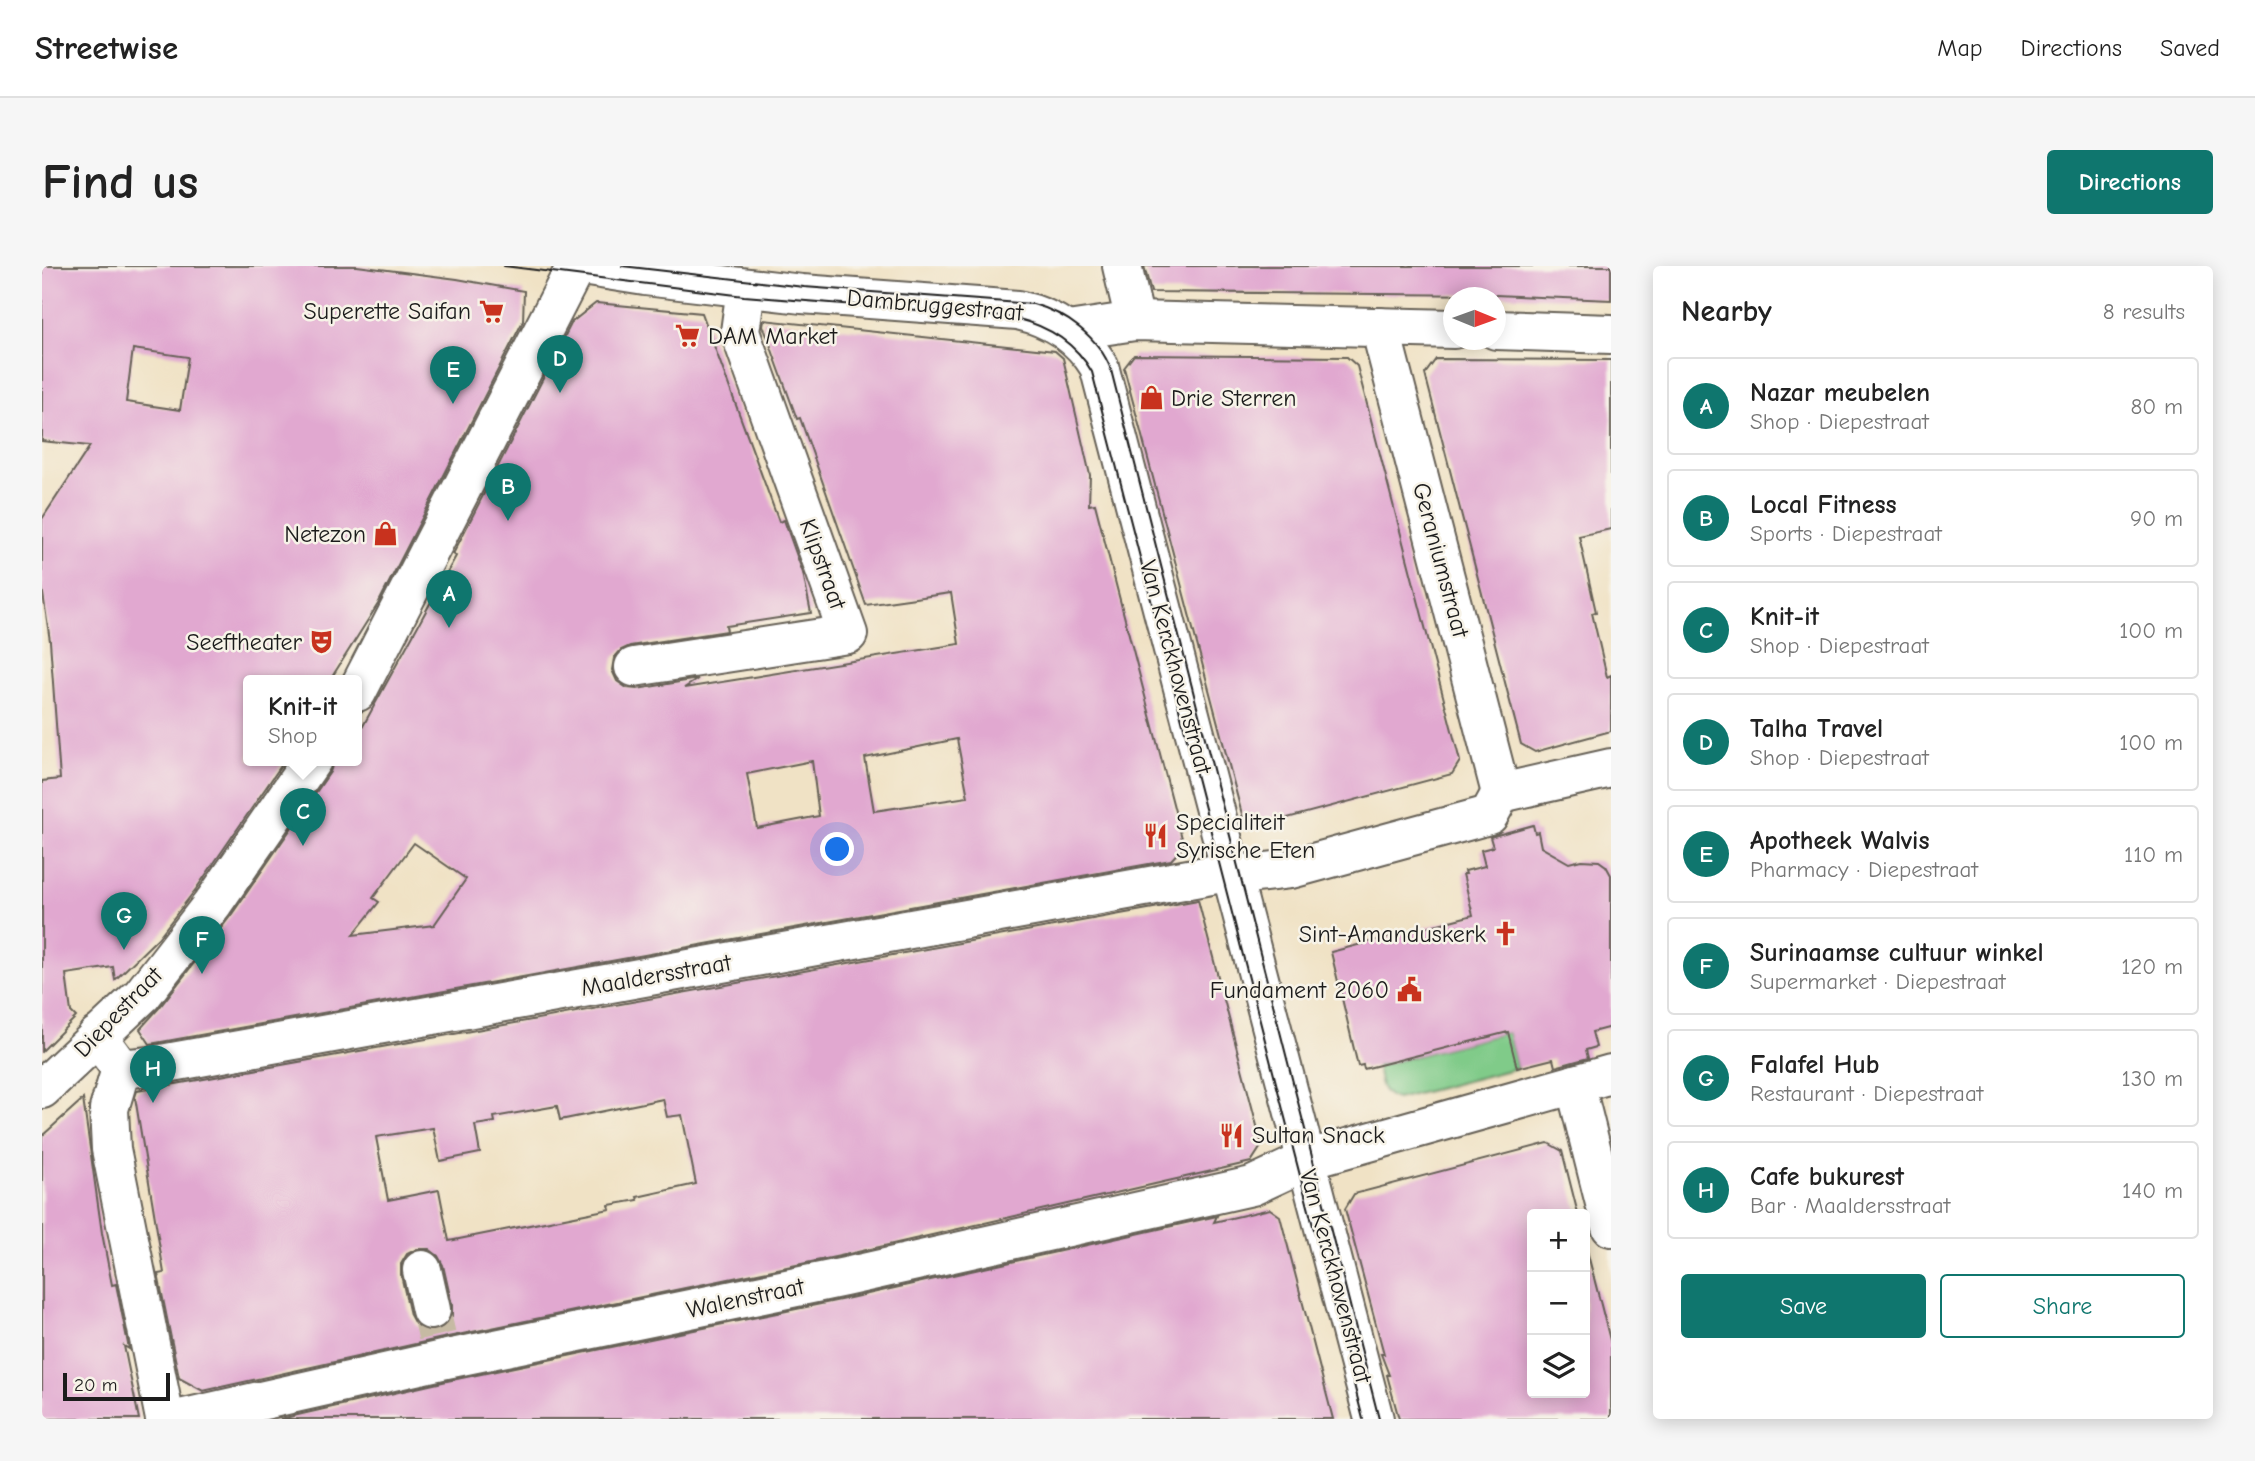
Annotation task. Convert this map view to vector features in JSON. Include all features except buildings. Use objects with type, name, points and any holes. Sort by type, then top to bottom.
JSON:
[{"type":"street","name":"Dambruggestraat","points":[[580,266],[645,271],[746,288],[1018,310],[1051,320],[1068,331]]},
{"type":"street","points":[[362,682],[572,274],[580,266]]},
{"type":"street","points":[[1122,266],[1135,321]]},
{"type":"street","name":"Klipstraat","points":[[634,667],[848,634],[740,332],[746,288]]},
{"type":"street","points":[[1068,331],[1135,321],[1443,329]]},
{"type":"street","name":"Geraniumstraat","points":[[1380,327],[1501,793]]},
{"type":"street","points":[[1506,330],[1611,334]]},
{"type":"street","name":"Van Kerckhovenstraat","points":[[1068,331],[1084,345],[1099,366],[1374,1419]]},
{"type":"street","name":"Diepestraat","points":[[42,1089],[142,995],[214,902],[308,766]]},
{"type":"street","points":[[1501,793],[1611,768]]},
{"type":"street","name":"Maaldersstraat","points":[[121,1069],[150,1066],[1222,873],[1291,869],[1489,815],[1501,793]]},
{"type":"street","points":[[97,1036],[121,1069],[109,1109],[111,1149],[165,1419]]},
{"type":"street","points":[[1593,1079],[1611,1227]]},
{"type":"street","name":"Walenstraat","points":[[180,1419],[437,1335],[845,1277],[1252,1186],[1305,1160],[1593,1079]]},
{"type":"street","points":[[422,1270],[437,1335]]},
{"type":"green space","points":[[1508,1032],[1517,1068],[1397,1099],[1387,1094],[1382,1087],[1377,1066]]},
{"type":"tunnel","points":[[431,1310],[437,1336]]},
{"type":"tram line","points":[[504,266],[744,296],[1015,318],[1060,337],[1085,361],[1092,372],[1363,1419]]},
{"type":"tram line","points":[[622,266],[804,287],[1033,304],[1057,313],[1080,328],[1106,358],[1379,1419]]},
{"type":"place","name":"Superette Saifan","points":[[491,311]]},
{"type":"place","name":"DAM Market","points":[[688,336]]},
{"type":"place","name":"Talha Travel","points":[[560,393]]},
{"type":"place","name":"Drie Sterren","points":[[1151,398]]},
{"type":"place","name":"Apotheek Walvis","points":[[453,404]]},
{"type":"place","name":"Local Fitness","points":[[508,521]]},
{"type":"place","name":"Netezon","points":[[386,534]]},
{"type":"place","name":"Nazar meubelen","points":[[449,628]]},
{"type":"place","name":"Seeftheater","points":[[322,642]]},
{"type":"place","name":"Specialiteit Syrische Eten","points":[[1156,836]]},
{"type":"place","name":"Knit-it","points":[[303,846]]},
{"type":"place","name":"Sint-Amanduskerk","points":[[1506,934]]},
{"type":"place","name":"Falafel Hub","points":[[124,950]]},
{"type":"place","name":"Surinaamse cultuur winkel","points":[[202,974]]},
{"type":"place","name":"Fundament 2060","points":[[1409,990]]},
{"type":"place","name":"Cafe bukurest","points":[[153,1103]]},
{"type":"place","name":"Sultan Snack","points":[[1232,1135]]}]
